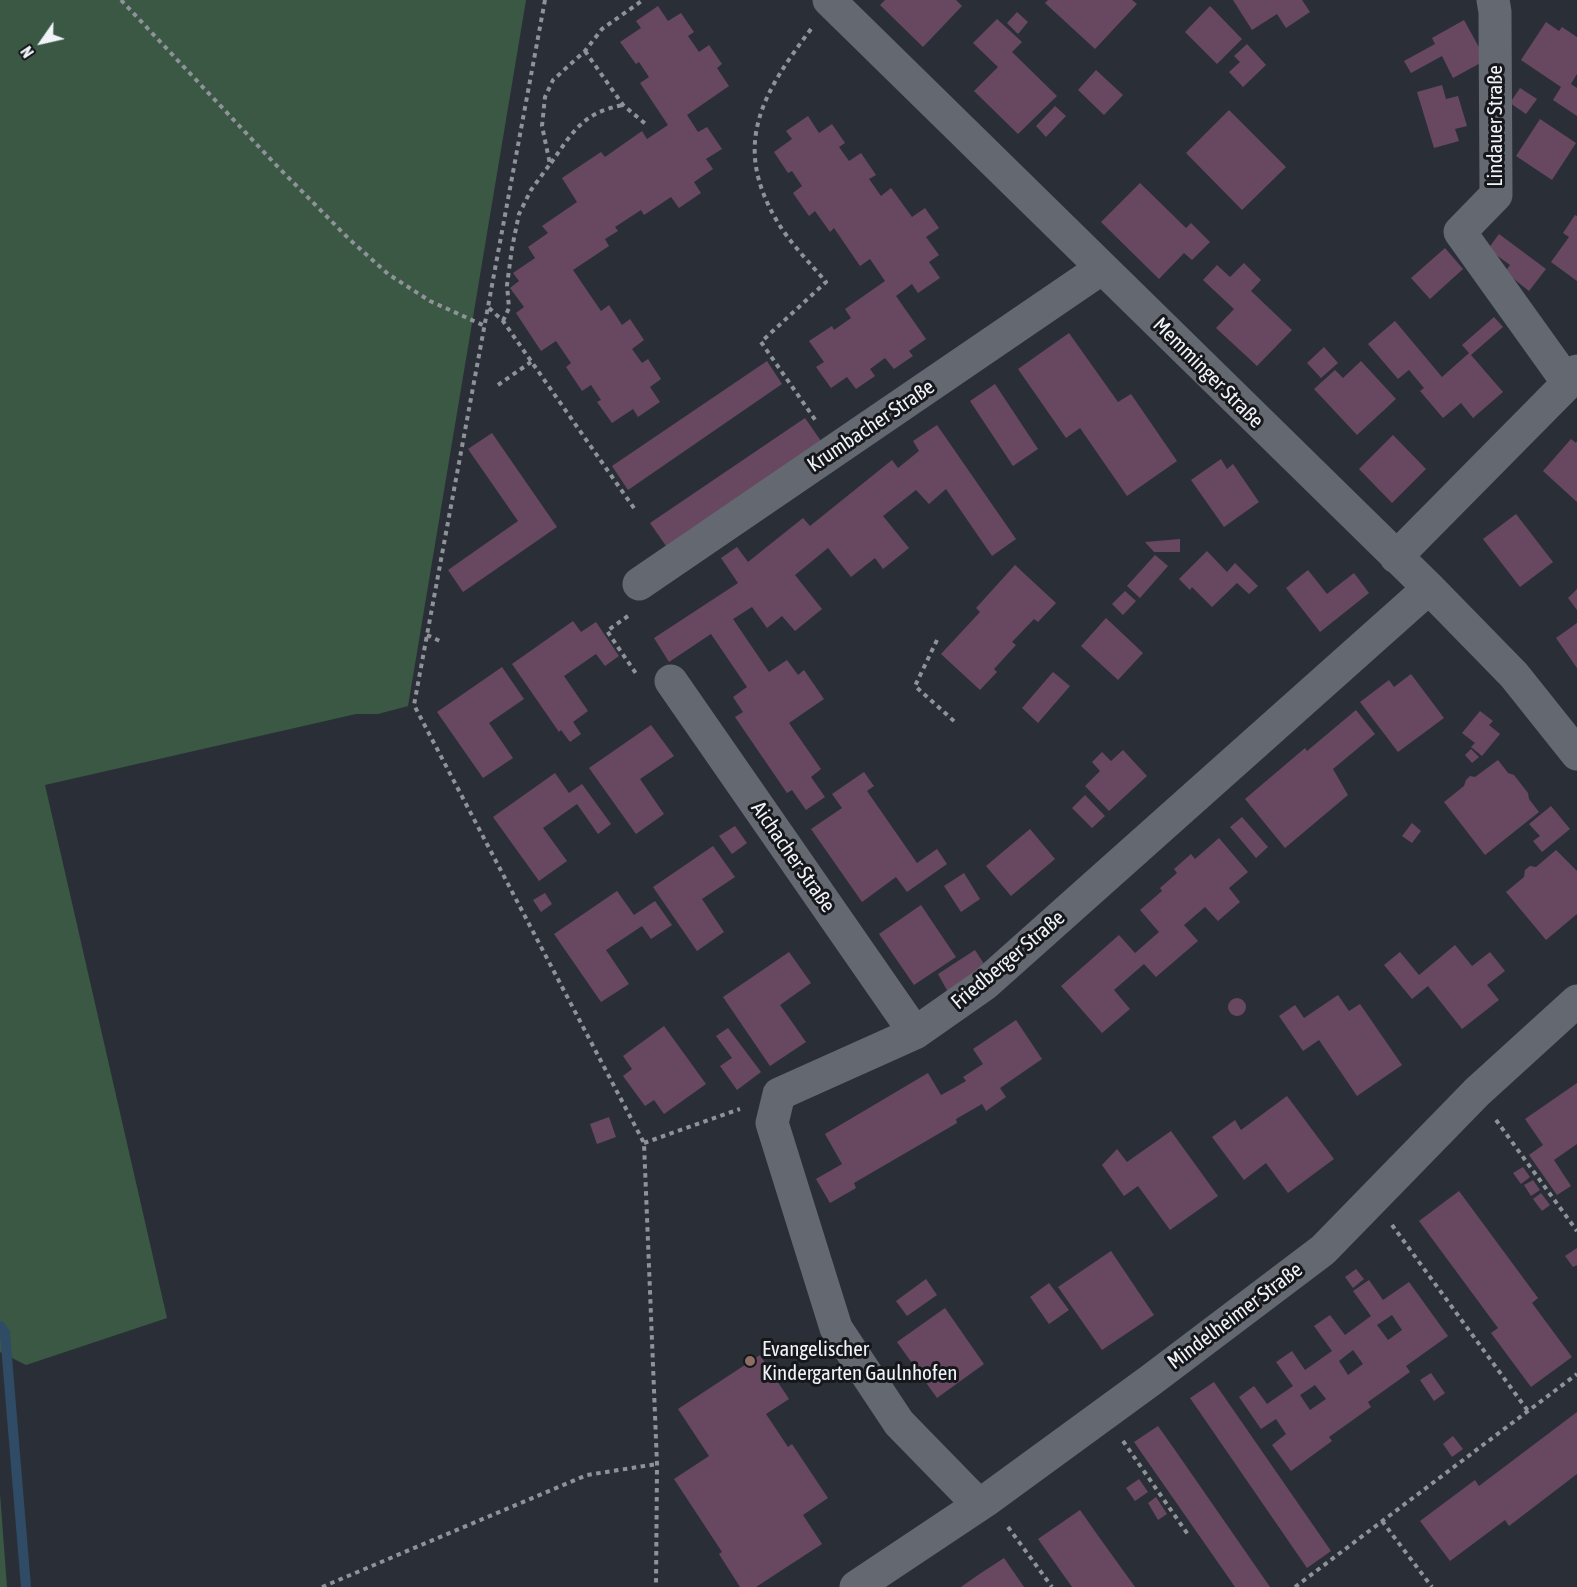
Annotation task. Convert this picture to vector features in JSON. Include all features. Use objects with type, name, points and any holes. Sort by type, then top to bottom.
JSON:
[{"type":"street","name":"Lindauer Straße","points":[[1396,556],[1573,377],[1460,232],[1496,195],[1495,12],[1493,0]]},
{"type":"street","name":"Memminger Straße","points":[[830,1],[1429,588],[1514,675],[1577,754]]},
{"type":"street","name":"Krumbacher Straße","points":[[639,584],[1102,268]]},
{"type":"street","name":"Friedberger Straße","points":[[779,1094],[915,1034],[985,984],[1429,588]]},
{"type":"street","name":"Aichacher Straße","points":[[672,681],[915,1034]]},
{"type":"street","name":"Mindelheimer Straße","points":[[856,1587],[984,1502],[1323,1250],[1477,1092],[1577,1001]]},
{"type":"street","points":[[779,1094],[772,1124],[836,1328],[899,1423],[984,1502]]},
{"type":"path","points":[[121,0],[277,166],[349,239],[388,274],[430,301],[485,326]]},
{"type":"path","points":[[545,0],[414,705],[644,1143],[657,1464],[656,1587]]},
{"type":"path","points":[[550,164],[542,126],[545,97],[553,80],[585,51],[602,29],[643,0]]},
{"type":"path","points":[[830,1],[782,68],[758,117],[754,152],[757,178],[777,222],[826,282],[760,342],[837,449]]},
{"type":"path","points":[[585,51],[623,105],[648,126]]},
{"type":"path","points":[[503,321],[509,308],[507,285],[519,214],[531,190],[579,125],[607,108],[623,105]]},
{"type":"path","points":[[489,308],[503,321],[636,511]]},
{"type":"path","points":[[498,385],[531,362]]},
{"type":"path","points":[[639,584],[638,609],[607,631],[644,684],[672,681]]},
{"type":"path","points":[[427,635],[442,642]]},
{"type":"path","points":[[937,640],[915,686],[956,722]]},
{"type":"path","points":[[1477,1092],[1577,1231]]},
{"type":"path","points":[[644,1143],[779,1094]]},
{"type":"path","points":[[1373,1198],[1528,1411]]},
{"type":"path","points":[[1295,1587],[1577,1374]]},
{"type":"path","points":[[1105,1414],[1189,1536]]},
{"type":"path","points":[[322,1587],[587,1475],[657,1464]]},
{"type":"path","points":[[984,1502],[1052,1587]]},
{"type":"path","points":[[1382,1521],[1432,1587]]},
{"type":"green space","points":[[0,0],[526,0],[408,706],[378,714],[356,714],[45,785],[167,1318],[26,1365],[0,1352]]},
{"type":"green space","points":[[0,1494],[7,1587],[0,1587]]},
{"type":"building","points":[[885,0],[956,0],[962,6],[923,47],[880,5]]},
{"type":"building","points":[[1048,0],[1132,0],[1137,4],[1095,49],[1045,3]]},
{"type":"building","points":[[1233,0],[1302,0],[1310,12],[1286,28],[1277,14],[1252,30]]},
{"type":"building","points":[[658,6],[668,21],[681,13],[694,32],[688,36],[699,52],[709,45],[722,64],[717,68],[729,86],[687,115],[698,132],[707,127],[722,149],[706,159],[713,169],[694,182],[701,193],[679,208],[671,197],[644,215],[641,210],[615,227],[618,231],[605,239],[609,246],[573,270],[601,311],[609,305],[622,325],[630,319],[644,340],[632,349],[642,363],[648,359],[661,379],[650,387],[660,402],[638,417],[633,409],[612,423],[597,402],[601,400],[591,385],[582,391],[566,367],[571,363],[556,341],[541,351],[516,313],[524,307],[510,288],[519,281],[513,273],[535,258],[528,247],[548,233],[542,226],[577,202],[562,178],[601,152],[605,157],[642,131],[647,139],[668,125],[640,83],[649,77],[639,62],[636,64],[620,42],[641,28],[636,21]]},
{"type":"building","points":[[1210,6],[1242,39],[1217,64],[1185,32]]},
{"type":"building","points":[[1017,12],[1028,22],[1018,34],[1007,23]]},
{"type":"building","points":[[997,19],[1022,42],[1012,52],[1057,96],[1018,134],[974,91],[998,67],[973,43]]},
{"type":"building","points":[[1464,20],[1486,60],[1453,78],[1442,56],[1411,73],[1404,61],[1435,44],[1432,38]]},
{"type":"building","points":[[1546,22],[1559,31],[1562,27],[1577,37],[1577,74],[1571,84],[1577,88],[1577,116],[1553,100],[1561,87],[1521,60]]},
{"type":"building","points":[[1247,44],[1266,65],[1243,87],[1229,72],[1240,62],[1234,56]]},
{"type":"building","points":[[1096,70],[1123,95],[1104,115],[1078,90]]},
{"type":"building","points":[[1442,85],[1446,99],[1458,96],[1467,126],[1455,129],[1459,141],[1434,148],[1417,92]]},
{"type":"building","points":[[1520,88],[1537,99],[1526,114],[1510,103]]},
{"type":"building","points":[[1055,106],[1066,116],[1046,137],[1036,126]]},
{"type":"building","points":[[1229,110],[1286,167],[1242,210],[1186,153]]},
{"type":"building","points":[[808,116],[819,133],[832,124],[845,143],[839,147],[849,161],[861,153],[876,175],[869,179],[881,196],[891,188],[912,217],[925,208],[939,228],[926,237],[939,255],[929,262],[940,278],[918,293],[912,284],[896,296],[926,339],[909,351],[913,356],[894,369],[885,358],[870,369],[875,376],[856,389],[847,377],[831,388],[816,367],[824,362],[809,341],[832,326],[834,330],[851,318],[845,309],[885,281],[870,259],[860,266],[834,228],[830,232],[815,211],[809,216],[793,193],[802,186],[792,171],[788,173],[774,152],[792,139],[786,131]]},
{"type":"building","points":[[1540,119],[1576,143],[1552,180],[1516,156]]},
{"type":"building","points":[[1140,183],[1186,228],[1191,223],[1210,242],[1192,260],[1184,253],[1159,279],[1101,222]]},
{"type":"building","points":[[1575,215],[1577,216],[1577,281],[1551,262],[1569,237],[1563,233]]},
{"type":"building","points":[[1499,234],[1546,269],[1529,291],[1505,272],[1510,265],[1488,249]]},
{"type":"building","points":[[1445,248],[1463,269],[1430,299],[1411,278]]},
{"type":"building","points":[[1244,263],[1261,280],[1251,291],[1292,330],[1257,366],[1216,328],[1234,309],[1203,280],[1217,265],[1230,277]]},
{"type":"building","points":[[1494,317],[1503,327],[1471,355],[1503,392],[1473,418],[1461,403],[1443,418],[1420,391],[1424,388],[1409,370],[1398,379],[1368,344],[1395,321],[1442,377],[1469,353],[1462,345]]},
{"type":"building","points":[[1069,333],[1118,402],[1131,394],[1177,461],[1127,496],[1080,428],[1066,438],[1018,369]]},
{"type":"building","points":[[1324,347],[1338,363],[1321,378],[1307,363]]},
{"type":"building","points":[[767,361],[782,384],[628,490],[612,466]]},
{"type":"building","points":[[1361,361],[1396,399],[1357,435],[1314,389],[1335,370],[1343,378]]},
{"type":"building","points":[[995,384],[1038,449],[1013,466],[970,401]]},
{"type":"building","points":[[805,418],[821,441],[666,546],[650,523]]},
{"type":"building","points":[[937,425],[1016,539],[992,556],[946,489],[929,504],[916,490],[883,516],[909,548],[883,569],[875,558],[851,577],[828,548],[795,575],[822,609],[795,631],[782,616],[767,628],[752,607],[733,619],[769,672],[787,660],[798,675],[804,670],[824,699],[789,723],[821,769],[811,777],[825,797],[806,810],[792,790],[787,793],[735,717],[743,712],[733,697],[747,687],[711,634],[669,662],[654,638],[738,583],[721,558],[737,547],[748,562],[803,518],[810,526],[892,460],[898,468],[919,451],[913,441]]},
{"type":"building","points":[[492,433],[557,527],[463,592],[448,570],[518,521],[468,449]]},
{"type":"building","points":[[1393,435],[1426,469],[1392,503],[1359,469]]},
{"type":"building","points":[[1571,439],[1576,443],[1577,441],[1577,502],[1543,471]]},
{"type":"building","points":[[1221,459],[1227,469],[1233,464],[1259,502],[1224,527],[1191,480]]},
{"type":"building","points":[[1516,514],[1553,562],[1520,587],[1483,539]]},
{"type":"building","points":[[1180,539],[1180,552],[1154,552],[1145,542]]},
{"type":"building","points":[[1207,551],[1227,572],[1235,563],[1258,586],[1249,594],[1237,583],[1212,607],[1192,587],[1190,590],[1179,579]]},
{"type":"building","points":[[1155,555],[1168,566],[1140,598],[1127,586]]},
{"type":"building","points":[[1015,565],[1056,603],[1038,622],[1034,619],[1012,642],[1016,645],[994,669],[997,672],[980,690],[941,654],[980,612],[976,608]]},
{"type":"building","points":[[1308,570],[1327,594],[1354,573],[1369,593],[1320,632],[1286,588]]},
{"type":"building","points":[[1577,589],[1577,610],[1568,598]]},
{"type":"building","points":[[1125,591],[1136,601],[1123,615],[1112,604]]},
{"type":"building","points":[[1106,618],[1143,653],[1118,680],[1081,646]]},
{"type":"building","points":[[573,621],[581,632],[596,622],[619,656],[605,666],[596,654],[564,676],[588,711],[573,722],[581,734],[570,742],[561,730],[559,732],[512,664]]},
{"type":"building","points":[[1577,623],[1577,668],[1556,638]]},
{"type":"building","points":[[502,667],[524,699],[489,723],[513,758],[483,778],[437,712]]},
{"type":"building","points":[[1053,672],[1070,686],[1038,723],[1022,708]]},
{"type":"building","points":[[1411,674],[1444,718],[1398,752],[1360,702],[1389,680],[1394,687]]},
{"type":"building","points":[[1356,710],[1375,734],[1333,769],[1348,795],[1285,848],[1245,799],[1305,748],[1307,751]]},
{"type":"building","points":[[1480,711],[1493,721],[1489,725],[1500,734],[1482,756],[1471,747],[1475,743],[1462,733]]},
{"type":"building","points":[[651,725],[674,756],[640,779],[664,814],[636,834],[589,768]]},
{"type":"building","points":[[1471,749],[1479,757],[1472,763],[1465,755]]},
{"type":"building","points":[[1123,750],[1147,776],[1109,811],[1085,786],[1100,771],[1092,762],[1102,752],[1111,761]]},
{"type":"building","points":[[1498,760],[1508,773],[1514,775],[1539,812],[1485,855],[1444,802],[1464,786],[1470,776],[1475,777]]},
{"type":"building","points":[[864,772],[874,786],[867,791],[917,863],[937,849],[947,864],[907,892],[896,877],[862,902],[811,829],[842,808],[832,794]]},
{"type":"building","points":[[555,773],[569,793],[582,784],[611,824],[598,834],[577,804],[543,828],[567,861],[539,881],[493,817]]},
{"type":"building","points":[[1085,795],[1105,816],[1092,828],[1072,808]]},
{"type":"building","points":[[1551,806],[1570,829],[1542,852],[1533,841],[1540,836],[1529,824]]},
{"type":"building","points":[[1242,817],[1268,847],[1256,858],[1230,827]]},
{"type":"building","points":[[1412,823],[1421,831],[1412,843],[1402,836]]},
{"type":"building","points":[[735,826],[747,843],[732,854],[719,836]]},
{"type":"building","points":[[1030,829],[1055,859],[1011,896],[986,866]]},
{"type":"building","points":[[1219,838],[1248,872],[1229,888],[1240,902],[1218,921],[1205,907],[1184,925],[1198,941],[1156,977],[1144,964],[1114,990],[1130,1009],[1102,1033],[1061,986],[1119,935],[1135,953],[1159,932],[1140,910],[1162,891],[1160,888],[1177,873],[1174,869],[1191,854],[1195,859]]},
{"type":"building","points":[[713,846],[735,877],[702,899],[724,932],[697,951],[653,887]]},
{"type":"building","points":[[1556,850],[1577,871],[1577,914],[1546,940],[1506,892],[1524,877],[1525,870],[1530,866],[1536,867]]},
{"type":"building","points":[[964,873],[980,899],[961,912],[944,886]]},
{"type":"building","points":[[617,891],[634,915],[655,901],[672,925],[651,939],[642,926],[606,950],[629,984],[601,1002],[554,934]]},
{"type":"building","points":[[545,893],[552,904],[541,912],[533,900]]},
{"type":"building","points":[[921,905],[956,957],[914,985],[879,934]]},
{"type":"building","points":[[1455,945],[1472,966],[1490,952],[1505,971],[1487,985],[1499,1000],[1462,1029],[1428,986],[1412,999],[1384,965],[1400,952],[1419,975]]},
{"type":"building","points":[[975,950],[986,967],[948,992],[938,974]]},
{"type":"building","points":[[789,952],[811,983],[780,1005],[806,1042],[770,1066],[723,997]]},
{"type":"building","points":[[1338,995],[1349,1011],[1360,1004],[1402,1065],[1357,1096],[1319,1040],[1303,1051],[1279,1016],[1295,1005],[1304,1018]]},
{"type":"building","points":[[1237,998],[1243,1001],[1246,1007],[1243,1013],[1237,1016],[1231,1013],[1228,1007],[1231,1001]]},
{"type":"building","points":[[1016,1020],[1042,1059],[1000,1088],[1006,1097],[986,1111],[982,1104],[956,1119],[957,1123],[854,1183],[856,1188],[830,1203],[816,1179],[842,1164],[825,1134],[928,1073],[941,1095],[966,1081],[963,1077],[983,1064],[973,1049]]},
{"type":"building","points":[[664,1026],[706,1084],[664,1114],[654,1100],[645,1106],[623,1076],[632,1069],[623,1056]]},
{"type":"building","points":[[728,1028],[761,1072],[737,1090],[720,1066],[732,1058],[716,1036]]},
{"type":"building","points":[[1577,1083],[1577,1144],[1554,1160],[1571,1186],[1557,1195],[1529,1155],[1543,1145],[1525,1119]]},
{"type":"building","points":[[1287,1096],[1334,1159],[1288,1193],[1266,1163],[1244,1180],[1212,1137],[1235,1120],[1241,1130]]},
{"type":"building","points":[[609,1117],[616,1137],[597,1144],[590,1124]]},
{"type":"building","points":[[1171,1131],[1218,1196],[1170,1230],[1138,1186],[1124,1196],[1102,1165],[1117,1149],[1127,1162]]},
{"type":"building","points":[[1523,1167],[1530,1177],[1521,1184],[1513,1173]]},
{"type":"building","points":[[1533,1180],[1540,1190],[1531,1196],[1524,1185]]},
{"type":"building","points":[[1459,1191],[1538,1298],[1532,1303],[1572,1357],[1531,1387],[1491,1333],[1498,1328],[1419,1221]]},
{"type":"building","points":[[1541,1193],[1550,1205],[1542,1211],[1533,1199]]},
{"type":"building","points":[[1577,1248],[1577,1265],[1573,1267],[1565,1256]]},
{"type":"building","points":[[1111,1251],[1154,1315],[1102,1350],[1058,1287]]},
{"type":"building","points":[[1356,1269],[1364,1279],[1353,1288],[1345,1277]]},
{"type":"building","points":[[926,1279],[937,1295],[907,1316],[896,1301]]},
{"type":"building","points":[[1369,1280],[1383,1300],[1409,1282],[1448,1336],[1406,1366],[1410,1372],[1368,1402],[1371,1407],[1329,1437],[1332,1441],[1291,1471],[1272,1445],[1286,1434],[1276,1419],[1261,1429],[1239,1397],[1254,1386],[1267,1404],[1293,1386],[1276,1362],[1292,1351],[1305,1370],[1332,1351],[1314,1326],[1330,1315],[1345,1335],[1371,1316],[1353,1291]],"holes":[[[1392,1315],[1402,1330],[1388,1340],[1377,1325]],[[1353,1350],[1363,1364],[1348,1375],[1339,1361]],[[1315,1385],[1326,1399],[1310,1410],[1300,1395]]]},
{"type":"building","points":[[1049,1283],[1069,1310],[1049,1324],[1030,1297]]},
{"type":"building","points":[[945,1308],[984,1364],[937,1398],[897,1342]]},
{"type":"building","points":[[760,1355],[789,1399],[766,1414],[788,1447],[792,1444],[828,1498],[803,1515],[822,1544],[756,1587],[740,1587],[719,1554],[722,1552],[674,1479],[709,1456],[678,1409]]},
{"type":"building","points":[[1431,1373],[1445,1393],[1434,1401],[1420,1380]]},
{"type":"building","points":[[1214,1382],[1331,1551],[1307,1568],[1190,1398]]},
{"type":"building","points":[[1577,1412],[1577,1474],[1509,1526],[1505,1520],[1450,1561],[1420,1521],[1475,1480],[1479,1486]]},
{"type":"building","points":[[1158,1426],[1270,1587],[1235,1587],[1134,1442]]},
{"type":"building","points":[[1453,1436],[1463,1449],[1452,1457],[1443,1444]]},
{"type":"building","points":[[1139,1479],[1148,1492],[1135,1501],[1126,1488]]},
{"type":"building","points":[[1156,1497],[1167,1514],[1158,1520],[1148,1503]]},
{"type":"building","points":[[1080,1510],[1135,1587],[1072,1587],[1038,1539]]},
{"type":"building","points":[[1004,1558],[1024,1587],[961,1587],[978,1575]]},
{"type":"waterway","points":[[0,1326],[5,1333],[26,1587]]},
{"type":"place","name":"Evangelischer Kindergarten Gaulnhofen","points":[[750,1361]]}]
